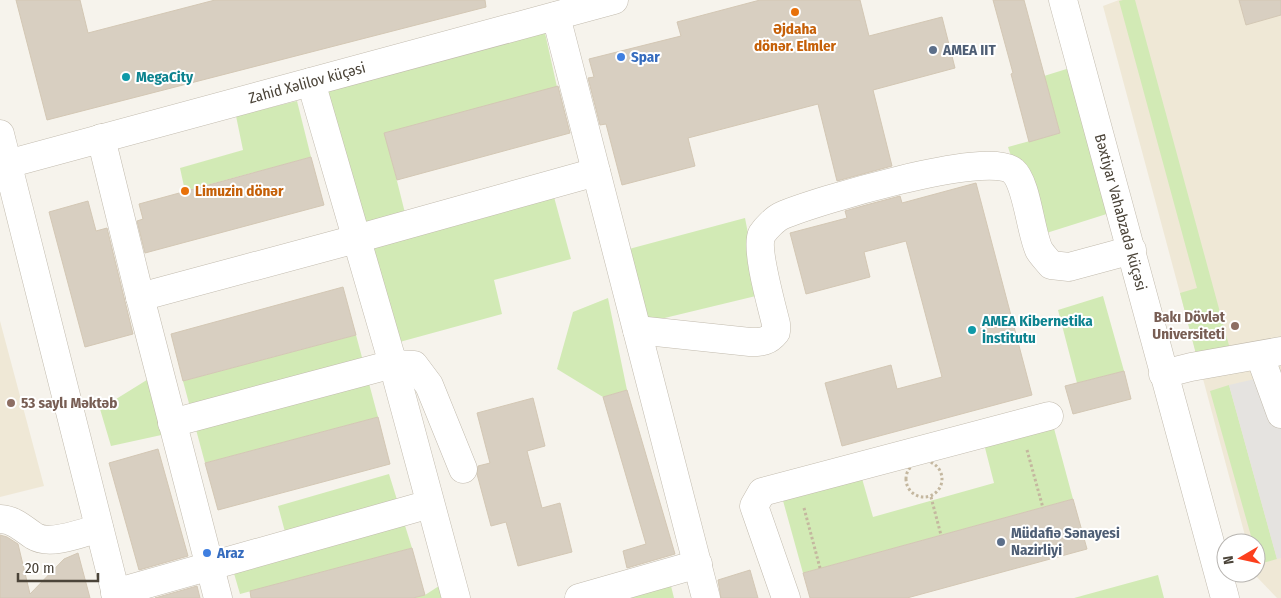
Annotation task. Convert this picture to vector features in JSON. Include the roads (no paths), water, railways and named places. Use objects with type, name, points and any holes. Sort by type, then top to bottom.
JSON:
[{"type":"street","name":"Zahid Xəlilov küçəsi","points":[[4,165],[614,0]]},
{"type":"street","name":"Bəxtiyar Vahabzadə küçəsi","points":[[1063,0],[1225,598]]},
{"type":"street","points":[[556,16],[706,598]]},
{"type":"street","points":[[312,82],[393,364],[456,598]]},
{"type":"street","points":[[0,134],[4,165],[116,596],[209,566],[430,504]]},
{"type":"street","points":[[101,138],[218,598]]},
{"type":"street","points":[[637,330],[750,342],[770,340],[776,332],[776,324],[760,251],[762,235],[779,217],[834,197],[940,171],[997,164],[1013,170],[1022,185],[1033,232],[1040,251],[1051,264],[1069,267],[1132,250]]},
{"type":"street","points":[[140,297],[596,172]]},
{"type":"street","points":[[1164,374],[1191,367],[1271,353],[1281,414]]},
{"type":"street","points":[[172,423],[393,364],[414,365],[429,385],[463,469]]},
{"type":"street","points":[[786,598],[754,506],[762,492],[1049,416]]},
{"type":"street","points":[[0,518],[20,524],[36,537],[49,540],[99,528]]},
{"type":"street","points":[[580,598],[698,564]]},
{"type":"place","name":"Əjdaha dönər. Elmler","points":[[795,12]]},
{"type":"place","name":"AMEA IIT","points":[[933,50]]},
{"type":"place","name":"Spar","points":[[621,57]]},
{"type":"place","name":"MegaCity","points":[[126,77]]},
{"type":"place","name":"Limuzin dönər","points":[[185,191]]},
{"type":"place","name":"Bakı Dövlət Universiteti","points":[[1235,326]]},
{"type":"place","name":"AMEA Kibernetika İnstitutu","points":[[972,330]]},
{"type":"place","name":"53 saylı Məktəb","points":[[11,403]]},
{"type":"place","name":"Müdafiə Sənayesi Nazirliyi","points":[[1001,542]]},
{"type":"place","name":"Araz","points":[[207,553]]}]
